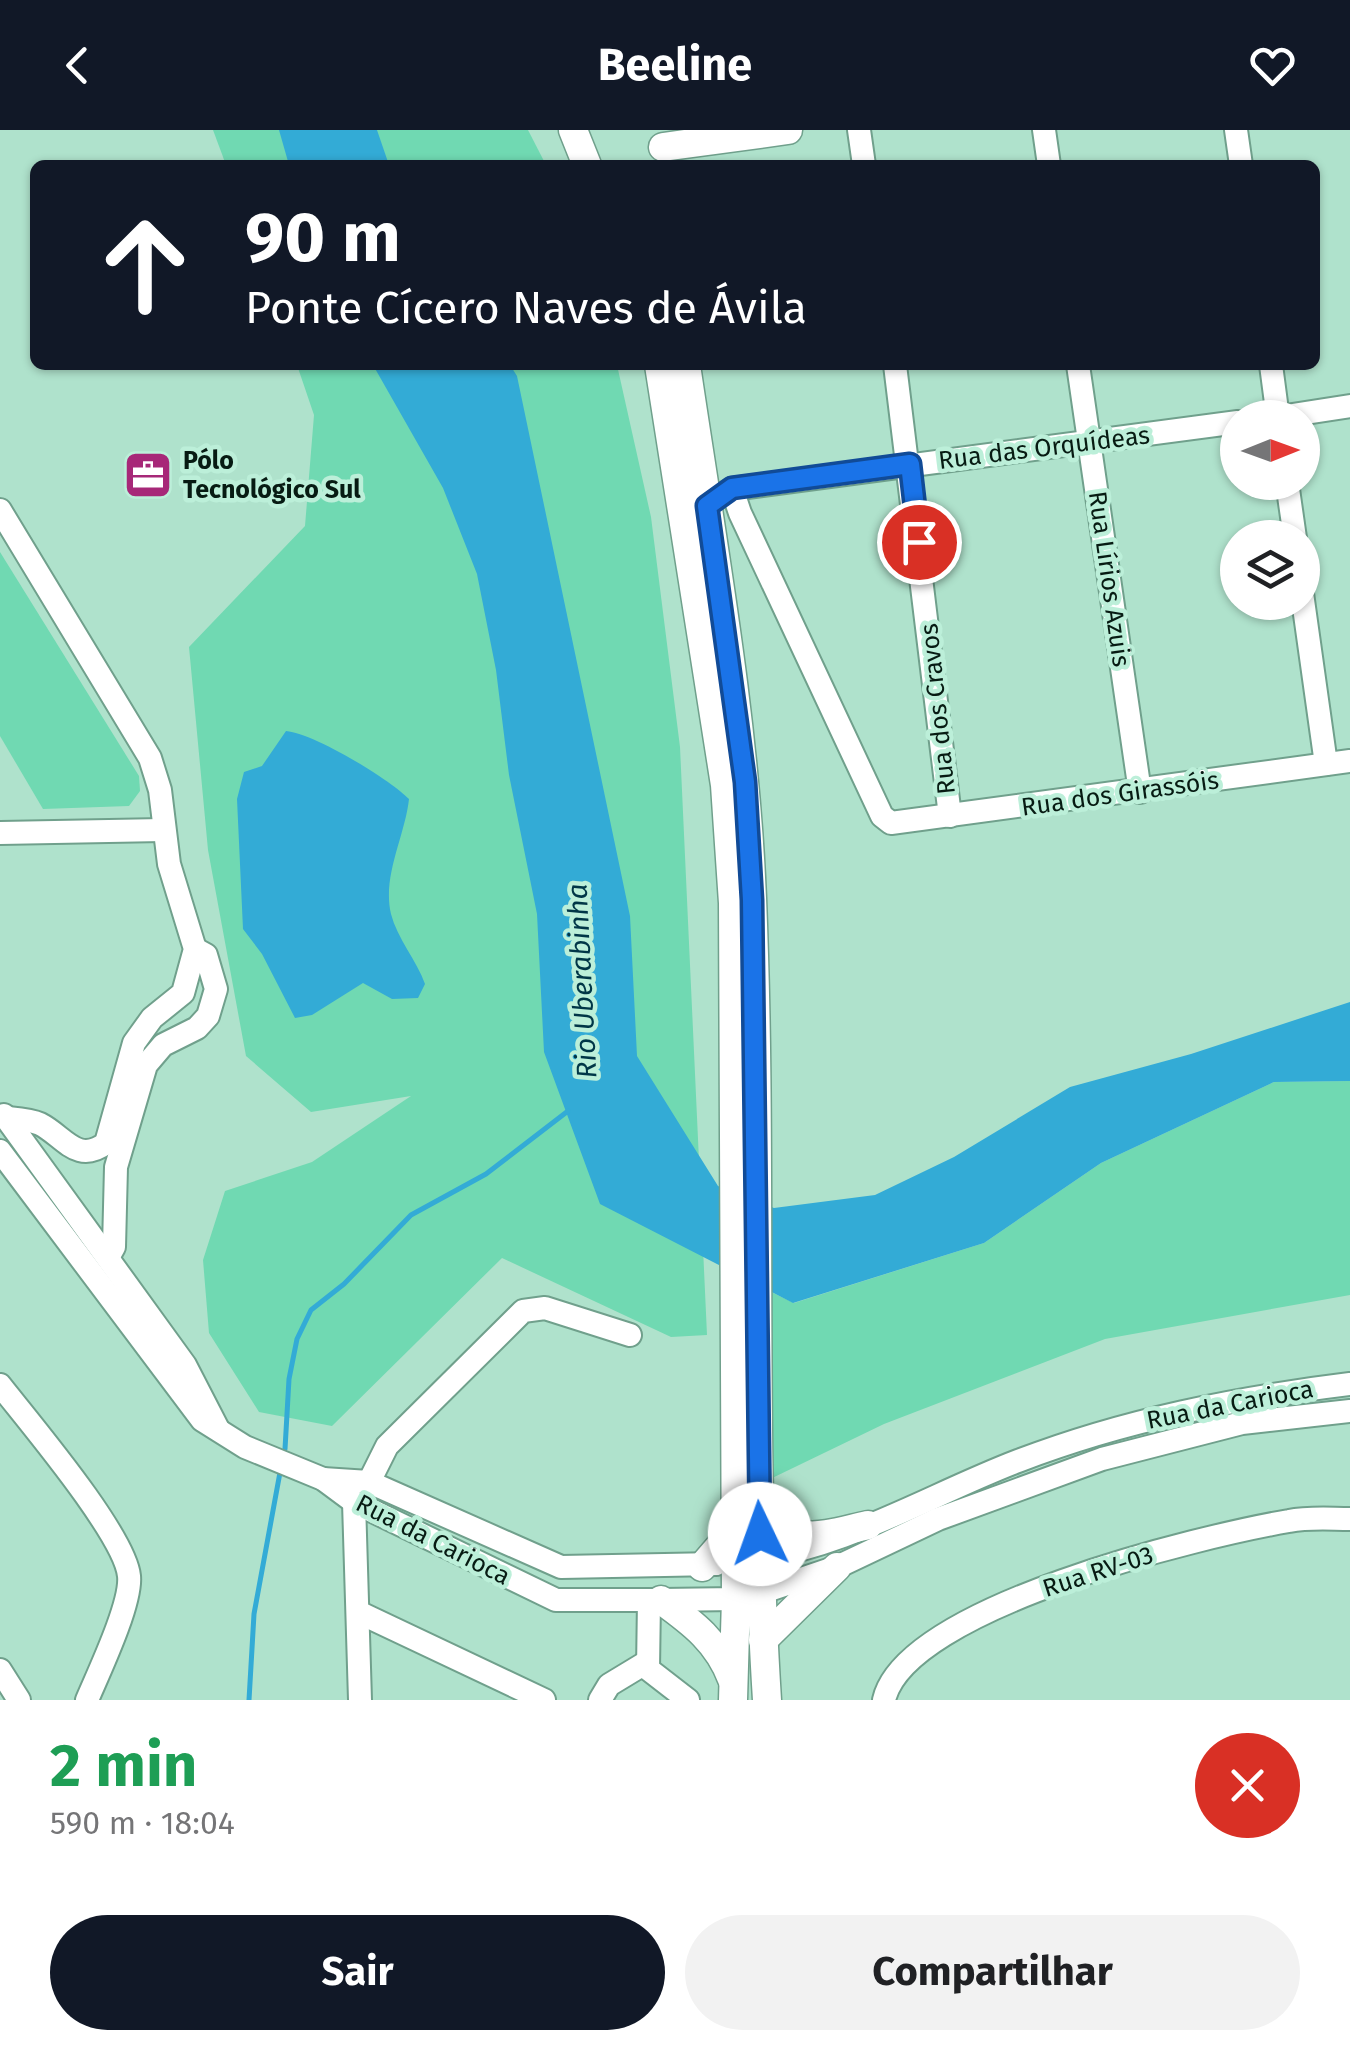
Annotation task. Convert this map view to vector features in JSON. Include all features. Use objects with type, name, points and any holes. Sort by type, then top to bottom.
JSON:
[{"type":"main road","points":[[573,130],[586,160]]},
{"type":"main road","points":[[584,130],[587,160]]},
{"type":"main road","points":[[661,151],[788,130]]},
{"type":"main road","points":[[661,370],[725,784],[744,1173]]},
{"type":"main road","points":[[687,370],[745,782],[752,900],[741,1341],[750,1596],[763,1640],[767,1700]]},
{"type":"main road","points":[[746,1510],[793,1535],[813,1537],[868,1525]]},
{"type":"main road","points":[[702,1567],[746,1510]]},
{"type":"main road","points":[[763,1640],[838,1567]]},
{"type":"main road","points":[[733,1691],[750,1596]]},
{"type":"main road","points":[[655,1600],[696,1625],[723,1654],[733,1691]]},
{"type":"street","points":[[859,130],[863,160]]},
{"type":"street","points":[[1044,130],[1048,160]]},
{"type":"street","points":[[1236,130],[1241,160]]},
{"type":"street","name":"Rua dos Cravos","points":[[896,370],[950,816]]},
{"type":"street","name":"Rua Lírios Azuis","points":[[1079,370],[1140,792]]},
{"type":"street","points":[[1271,370],[1274,400]]},
{"type":"street","points":[[1320,410],[1350,406]]},
{"type":"street","name":"Rua das Orquídeas","points":[[707,506],[732,488],[1220,425]]},
{"type":"street","name":"Rua dos Girassóis","points":[[732,488],[740,513],[882,816],[891,823],[1350,761]]},
{"type":"street","points":[[0,510],[150,758],[160,790],[163,830],[195,949],[182,994],[138,1034],[116,1167],[114,1247],[109,1256]]},
{"type":"street","points":[[1306,620],[1326,764]]},
{"type":"street","points":[[0,832],[163,830]]},
{"type":"street","points":[[4,1114],[39,1123],[70,1148],[90,1152],[109,1138],[151,1057],[172,1039],[197,1028],[213,1008],[215,980],[206,954],[195,949]]},
{"type":"street","points":[[4,1114],[185,1365],[218,1429]]},
{"type":"street","points":[[0,1150],[186,1402],[246,1447],[319,1477]]},
{"type":"street","points":[[369,1482],[386,1446],[523,1311],[545,1308],[630,1335]]},
{"type":"street","name":"Rua da Carioca","points":[[319,1477],[369,1482],[561,1567],[702,1567],[805,1550],[997,1470],[1098,1433],[1230,1402],[1350,1384]]},
{"type":"street","points":[[0,1385],[106,1528],[130,1578],[111,1644],[87,1700]]},
{"type":"street","name":"Rua da Carioca","points":[[319,1477],[354,1502],[556,1600],[750,1596],[838,1567],[938,1520],[1102,1459],[1242,1423],[1350,1411]]},
{"type":"street","points":[[354,1502],[360,1700]]},
{"type":"street","name":"Rua RV-03","points":[[884,1700],[900,1666],[941,1633],[998,1605],[1174,1546],[1294,1520],[1350,1518]]},
{"type":"street","points":[[473,1560],[484,1549],[481,1533]]},
{"type":"street","points":[[520,1583],[518,1567],[528,1555]]},
{"type":"street","points":[[655,1600],[648,1662],[658,1680],[688,1700]]},
{"type":"street","points":[[358,1612],[544,1700]]},
{"type":"street","points":[[600,1700],[609,1685],[648,1662]]},
{"type":"street","points":[[0,1670],[19,1700]]},
{"type":"green space","points":[[213,130],[528,130],[543,160],[224,160]]},
{"type":"green space","points":[[299,370],[618,370],[651,517],[680,747],[707,1335],[671,1337],[502,1258],[332,1426],[259,1412],[209,1333],[203,1260],[225,1191],[312,1162],[411,1096],[311,1112],[246,1056],[208,850],[189,647],[305,526],[314,415]]},
{"type":"green space","points":[[0,552],[139,776],[140,791],[129,806],[43,809],[0,736]]},
{"type":"green space","points":[[1350,1081],[1350,1295],[1105,1339],[884,1424],[766,1481],[767,1290],[794,1303],[984,1243],[1101,1163],[1274,1082]]},
{"type":"water","points":[[279,130],[377,130],[387,160],[288,160]]},
{"type":"water","name":"Rio Uberabinha","points":[[376,370],[513,370],[630,916],[637,1056],[718,1186],[774,1208],[875,1195],[954,1157],[1070,1087],[1191,1054],[1350,1002],[1350,1081],[1274,1082],[1101,1163],[984,1243],[793,1303],[600,1204],[544,1052],[537,914],[509,775],[496,670],[477,574],[443,488]]},
{"type":"water","points":[[286,731],[350,758],[409,799],[389,900],[394,923],[425,984],[418,998],[392,999],[363,983],[312,1015],[295,1018],[262,954],[243,929],[237,799],[244,772],[262,766]]},
{"type":"waterway","points":[[285,1449],[289,1379],[297,1339],[311,1310],[344,1284],[411,1215],[486,1174],[568,1111]]},
{"type":"waterway","points":[[249,1700],[254,1614],[281,1467]]},
{"type":"place","name":"Pólo Tecnológico Sul","points":[[148,475]]},
{"type":"route","points":[[760,1534],[752,900],[745,782],[707,506],[732,488],[910,464],[919,542]]}]
